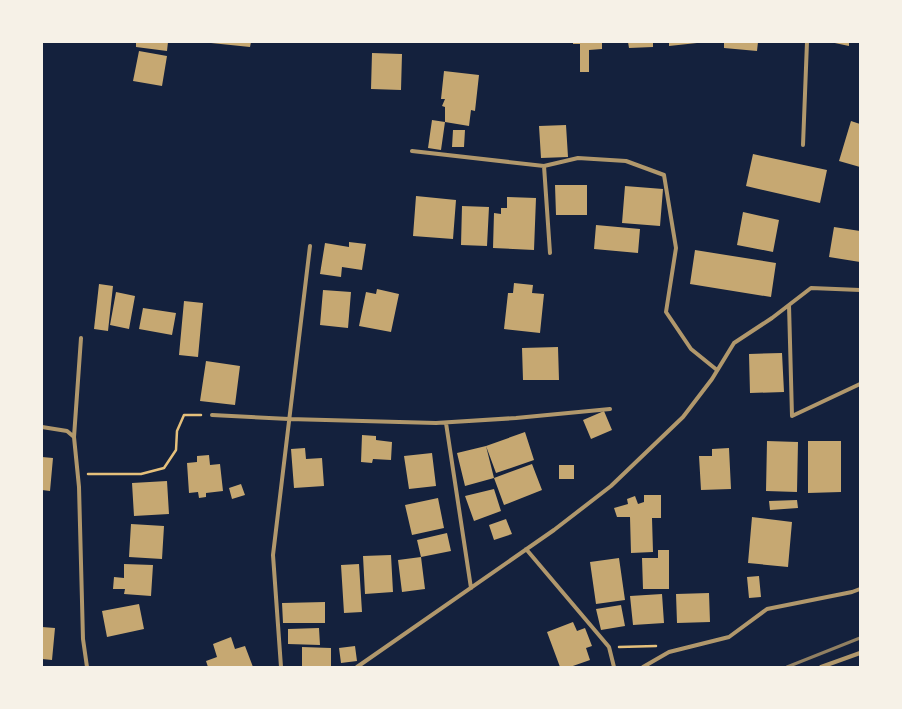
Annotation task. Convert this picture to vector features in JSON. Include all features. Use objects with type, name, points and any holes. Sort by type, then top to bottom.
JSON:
[{"type":"street","points":[[803,145],[806,42]]},
{"type":"street","points":[[412,151],[544,166],[578,158],[626,162],[664,175],[676,248],[666,312],[691,349],[717,370]]},
{"type":"street","points":[[544,166],[550,253]]},
{"type":"street","points":[[281,667],[273,555],[310,246]]},
{"type":"street","points":[[357,667],[554,530],[611,486],[683,417],[717,370],[734,343],[811,288],[860,290]]},
{"type":"street","points":[[789,305],[792,416],[860,384]]},
{"type":"street","points":[[81,338],[74,437],[77,474],[83,639],[87,667]]},
{"type":"street","points":[[212,415],[289,419],[446,423],[610,409]]},
{"type":"street","points":[[446,423],[471,588]]},
{"type":"street","points":[[42,427],[67,431],[74,437]]},
{"type":"street","points":[[526,549],[609,647],[614,667]]},
{"type":"street","points":[[643,667],[669,652],[729,637],[767,609],[852,592],[860,589]]},
{"type":"street","points":[[821,667],[860,653]]},
{"type":"path","points":[[77,474],[141,474],[164,468],[176,450],[177,431],[184,414],[212,415]]},
{"type":"path","points":[[617,647],[657,646]]},
{"type":"building","points":[[136,42],[168,42],[167,51],[136,47]]},
{"type":"building","points":[[211,42],[251,42],[250,47]]},
{"type":"building","points":[[573,42],[602,42],[602,49],[589,50],[589,72],[580,72],[580,44],[573,44]]},
{"type":"building","points":[[628,42],[653,42],[653,47],[629,48]]},
{"type":"building","points":[[669,42],[697,42],[697,43],[669,46]]},
{"type":"building","points":[[724,42],[758,42],[757,51],[724,48]]},
{"type":"building","points":[[830,42],[849,42],[849,46]]},
{"type":"building","points":[[139,51],[167,56],[162,86],[133,81]]},
{"type":"building","points":[[372,53],[402,54],[401,90],[371,89]]},
{"type":"building","points":[[444,71],[479,75],[475,111],[471,110],[469,126],[445,122],[445,107],[442,106],[445,99],[441,99]]},
{"type":"building","points":[[432,120],[445,122],[441,150],[428,148]]},
{"type":"building","points":[[851,121],[860,124],[860,167],[839,161]]},
{"type":"building","points":[[566,125],[568,157],[541,158],[539,126]]},
{"type":"building","points":[[453,130],[465,130],[464,147],[452,147]]},
{"type":"building","points":[[753,154],[827,170],[820,203],[746,186]]},
{"type":"building","points":[[555,185],[587,185],[587,215],[556,215]]},
{"type":"building","points":[[625,186],[663,189],[660,226],[622,223]]},
{"type":"building","points":[[416,196],[456,200],[453,239],[413,236]]},
{"type":"building","points":[[507,197],[536,198],[534,250],[493,248],[494,213],[501,214],[501,208],[507,208]]},
{"type":"building","points":[[462,206],[489,207],[487,246],[461,245]]},
{"type":"building","points":[[743,212],[779,220],[773,252],[737,245]]},
{"type":"building","points":[[596,225],[640,229],[638,253],[594,249]]},
{"type":"building","points":[[834,227],[860,231],[860,262],[829,257]]},
{"type":"building","points":[[349,242],[366,244],[362,270],[342,267],[341,277],[320,274],[325,243],[349,247]]},
{"type":"building","points":[[695,250],[776,263],[771,297],[690,284]]},
{"type":"building","points":[[514,283],[533,285],[532,293],[544,294],[540,333],[504,329],[508,293],[513,293]]},
{"type":"building","points":[[99,284],[113,286],[108,331],[94,329]]},
{"type":"building","points":[[377,289],[399,294],[391,332],[359,326],[366,292],[376,294]]},
{"type":"building","points":[[323,290],[351,292],[348,328],[320,325]]},
{"type":"building","points":[[116,292],[135,296],[129,329],[110,325]]},
{"type":"building","points":[[184,301],[203,303],[198,357],[179,355]]},
{"type":"building","points":[[143,308],[176,313],[172,335],[139,329]]},
{"type":"building","points":[[558,347],[559,380],[523,380],[522,348]]},
{"type":"building","points":[[782,353],[784,392],[750,393],[749,354]]},
{"type":"building","points":[[206,361],[240,366],[235,405],[200,401]]},
{"type":"building","points":[[604,411],[612,430],[591,439],[583,420]]},
{"type":"building","points":[[525,432],[534,460],[496,473],[486,446]]},
{"type":"building","points":[[362,435],[376,436],[376,440],[392,442],[391,460],[373,459],[372,463],[361,462]]},
{"type":"building","points":[[767,441],[798,442],[797,492],[766,491]]},
{"type":"building","points":[[808,441],[841,441],[841,492],[808,493]]},
{"type":"building","points":[[486,446],[494,478],[465,486],[457,453]]},
{"type":"building","points":[[305,448],[306,459],[322,458],[324,486],[294,488],[291,449]]},
{"type":"building","points":[[729,448],[731,489],[701,490],[699,456],[712,456],[712,449]]},
{"type":"building","points":[[432,453],[436,486],[409,489],[404,456]]},
{"type":"building","points":[[209,455],[210,465],[220,464],[223,491],[206,493],[206,497],[199,498],[198,492],[189,493],[187,463],[197,462],[197,456]]},
{"type":"building","points":[[42,457],[53,458],[50,491],[42,490]]},
{"type":"building","points":[[532,464],[542,490],[504,505],[494,478]]},
{"type":"building","points":[[559,465],[574,465],[574,479],[559,479]]},
{"type":"building","points":[[167,481],[169,514],[134,516],[132,483]]},
{"type":"building","points":[[241,484],[245,495],[232,499],[229,488]]},
{"type":"building","points":[[494,489],[501,511],[474,521],[465,496]]},
{"type":"building","points":[[644,495],[661,495],[661,518],[652,518],[653,552],[631,553],[630,517],[617,517],[614,508],[628,504],[627,499],[635,496],[638,504],[644,502]]},
{"type":"building","points":[[438,498],[444,528],[412,535],[405,505]]},
{"type":"building","points":[[797,500],[798,508],[770,510],[769,501]]},
{"type":"building","points":[[752,517],[792,522],[788,567],[748,563]]},
{"type":"building","points":[[506,519],[512,534],[494,540],[489,525]]},
{"type":"building","points":[[131,524],[164,526],[162,559],[129,557]]},
{"type":"building","points":[[447,533],[451,551],[421,557],[417,540]]},
{"type":"building","points":[[658,550],[669,550],[669,589],[643,589],[642,558],[658,558]]},
{"type":"building","points":[[391,555],[393,592],[365,594],[363,556]]},
{"type":"building","points":[[421,557],[425,589],[402,592],[398,560]]},
{"type":"building","points":[[619,558],[625,600],[596,604],[590,562]]},
{"type":"building","points":[[124,564],[153,565],[151,596],[124,594],[125,589],[113,589],[114,577],[124,578]]},
{"type":"building","points":[[359,564],[362,612],[344,613],[341,565]]},
{"type":"building","points":[[759,576],[761,597],[749,598],[747,577]]},
{"type":"building","points":[[709,593],[710,622],[677,623],[676,594]]},
{"type":"building","points":[[662,594],[664,623],[633,625],[630,596]]},
{"type":"building","points":[[325,602],[325,623],[283,623],[282,603]]},
{"type":"building","points":[[139,604],[144,629],[107,637],[102,611]]},
{"type":"building","points":[[621,605],[625,626],[601,630],[596,609]]},
{"type":"building","points":[[573,622],[577,631],[585,628],[592,646],[586,648],[590,660],[570,667],[560,667],[547,632]]},
{"type":"building","points":[[42,627],[55,628],[52,660],[42,659]]},
{"type":"building","points":[[319,628],[320,645],[288,644],[288,629]]},
{"type":"building","points":[[231,637],[235,649],[245,646],[253,667],[208,667],[206,661],[217,657],[213,644]]},
{"type":"building","points":[[355,646],[357,661],[341,663],[339,648]]},
{"type":"building","points":[[302,647],[331,648],[331,667],[302,667]]},
{"type":"railway","points":[[787,667],[860,638]]}]
